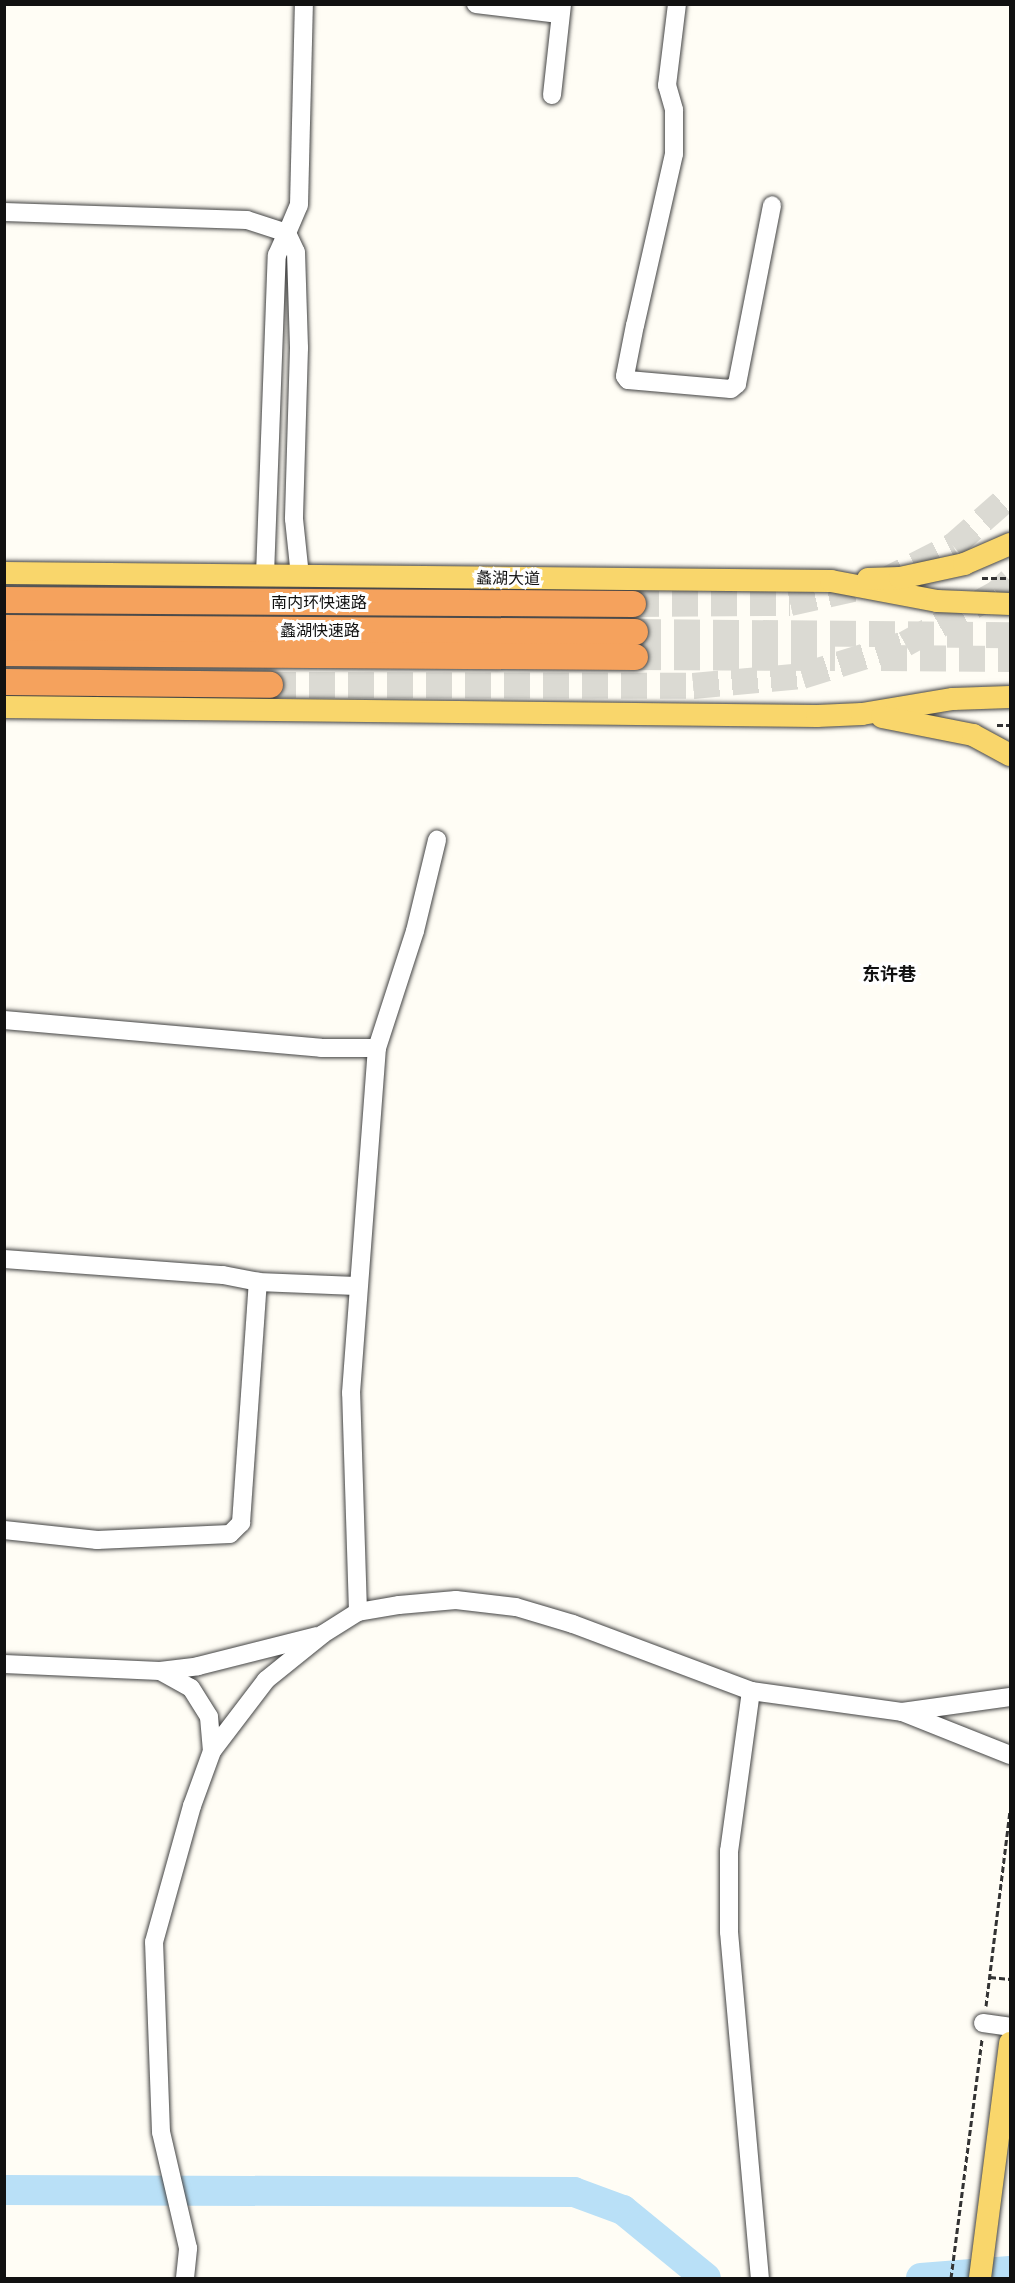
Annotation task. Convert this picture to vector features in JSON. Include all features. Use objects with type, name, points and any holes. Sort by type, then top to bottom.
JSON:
[{"type":"highway","name":"南内环快速路","points":[[4,600],[633,604]]},
{"type":"highway","name":"蠡湖快速路","points":[[4,628],[635,644],[4,653]]},
{"type":"highway","points":[[4,681],[270,685]]},
{"type":"main road","points":[[831,582],[900,578],[954,566],[1011,544]]},
{"type":"main road","name":"蠡湖大道","points":[[4,573],[831,582],[937,601],[1011,604]]},
{"type":"main road","points":[[4,707],[862,714],[953,699],[1011,697]]},
{"type":"main road","points":[[862,714],[973,735],[1011,755]]},
{"type":"main road","points":[[980,2278],[1011,2043]]},
{"type":"street","points":[[265,575],[277,255],[299,205],[304,4]]},
{"type":"street","points":[[476,4],[561,9],[552,95]]},
{"type":"street","points":[[677,4],[667,85],[674,110],[674,154],[633,335],[625,376],[628,380],[732,389],[737,384],[771,206]]},
{"type":"street","points":[[4,212],[247,220],[287,233],[296,252],[299,348],[294,519],[300,576]]},
{"type":"street","points":[[357,1612],[351,1393],[356,1286],[376,1048],[415,931],[437,840]]},
{"type":"street","points":[[4,1020],[321,1048],[376,1048]]},
{"type":"street","points":[[4,1259],[223,1275],[258,1282],[356,1286]]},
{"type":"street","points":[[4,1530],[97,1540],[230,1534],[241,1523],[258,1282]]},
{"type":"street","points":[[185,2278],[188,2248],[161,2132],[154,1942],[192,1806],[212,1751],[266,1680],[323,1634],[357,1612],[456,1600],[516,1607],[573,1624],[752,1691],[902,1712],[1011,1755]]},
{"type":"street","points":[[4,1664],[160,1671],[198,1666],[323,1634]]},
{"type":"street","points":[[160,1671],[191,1688],[209,1717],[212,1751]]},
{"type":"street","points":[[752,1691],[729,1851],[729,1932],[760,2278]]},
{"type":"street","points":[[902,1712],[1011,1697]]},
{"type":"street","points":[[983,2023],[1011,2027]]},
{"type":"path","points":[[990,1977],[1011,1979]]},
{"type":"path","points":[[951,2278],[954,2252]]},
{"type":"waterway","points":[[4,2190],[574,2192],[623,2210],[706,2278]]},
{"type":"waterway","points":[[921,2278],[1010,2271]]},
{"type":"tunnel","points":[[633,604],[790,603],[880,583],[953,546],[1010,496]]},
{"type":"tunnel","points":[[270,685],[693,686],[802,676],[905,644],[997,593],[1010,581]]},
{"type":"tunnel","points":[[635,632],[1010,635]]},
{"type":"tunnel","points":[[635,657],[835,658]]},
{"type":"tunnel","points":[[881,658],[1010,659]]},
{"type":"district","name":"东许巷","points":[[889,974]]}]
